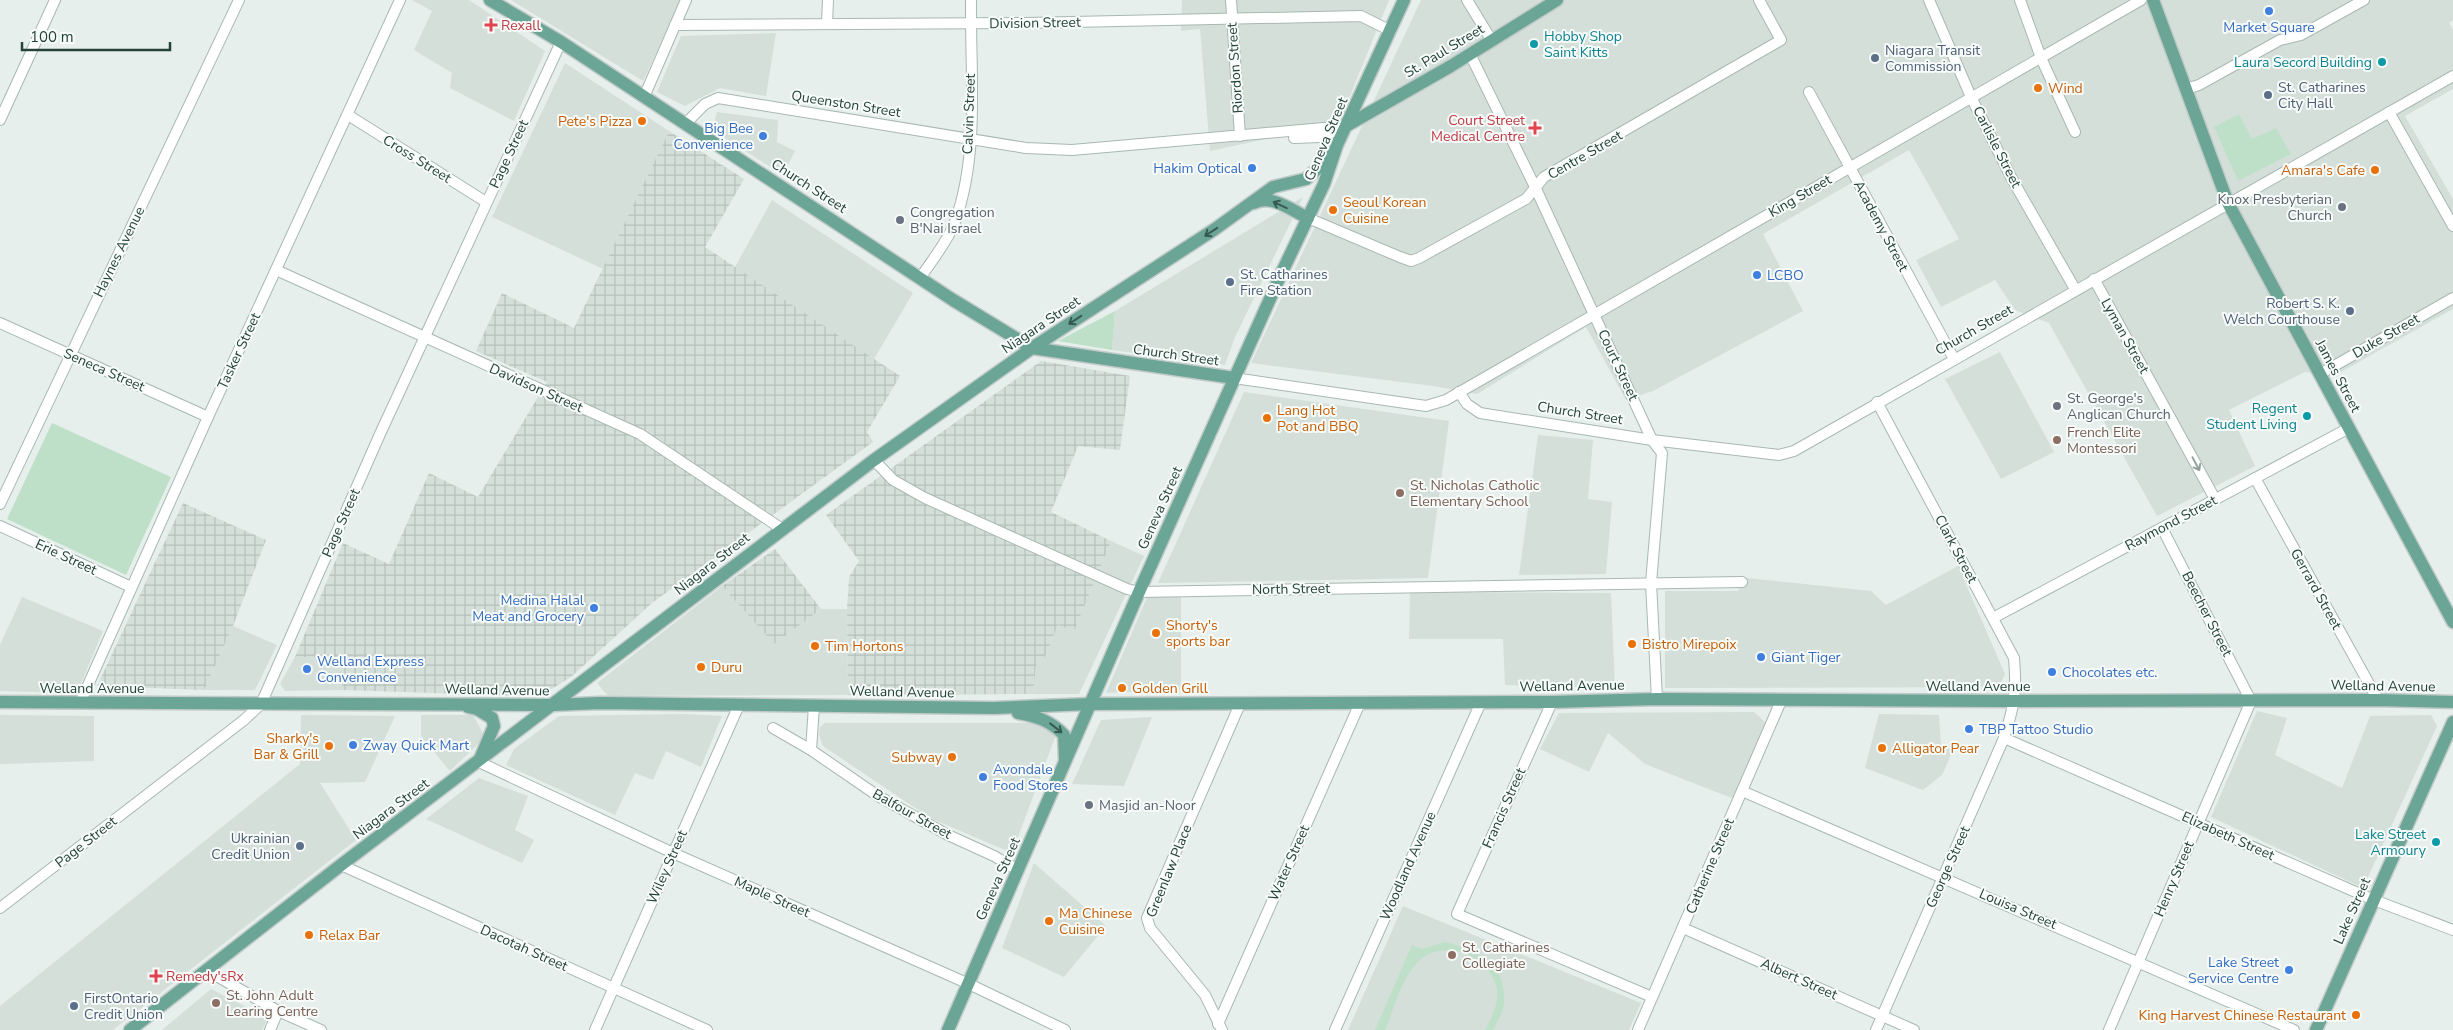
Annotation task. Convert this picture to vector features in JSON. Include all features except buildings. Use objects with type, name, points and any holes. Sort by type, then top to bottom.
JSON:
[{"type":"main road","points":[[490,0],[561,42],[686,123]]},
{"type":"main road","name":"Geneva Street","points":[[948,1030],[1139,592],[1234,378],[1324,184],[1333,154],[1404,0]]},
{"type":"main road","name":"St. Paul Street","points":[[1346,126],[1492,41],[1557,0]]},
{"type":"main road","name":"James Street","points":[[2153,0],[2228,203],[2453,622]]},
{"type":"main road","name":"Church Street","points":[[686,123],[953,300],[1032,348],[1234,378]]},
{"type":"main road","name":"Niagara Street","points":[[130,1030],[341,865],[553,706],[874,460],[1032,348],[1251,204],[1273,187],[1306,179],[1333,154]]},
{"type":"main road","points":[[1251,204],[1259,200],[1275,202],[1308,218]]},
{"type":"main road","name":"Welland Avenue","points":[[0,702],[553,706],[600,703],[994,708],[1090,704],[1552,702],[1657,699],[1781,701],[2378,700],[2453,702]]},
{"type":"main road","points":[[456,704],[477,709],[492,718],[494,726],[479,762]]},
{"type":"main road","points":[[994,708],[1033,715],[1055,725],[1064,735],[1065,765]]},
{"type":"main road","name":"Lake Street","points":[[2316,1030],[2453,722]]},
{"type":"street","points":[[0,120],[55,0]]},
{"type":"street","name":"Haynes Avenue","points":[[0,504],[239,0]]},
{"type":"street","name":"Tasker Street","points":[[80,703],[208,417],[400,0]]},
{"type":"street","points":[[644,97],[686,0]]},
{"type":"street","points":[[827,24],[828,0]]},
{"type":"street","name":"Calvin Street","points":[[921,277],[954,225],[960,205],[972,139],[971,0]]},
{"type":"street","name":"Riordon Street","points":[[1231,0],[1240,136]]},
{"type":"street","points":[[1468,0],[1492,41]]},
{"type":"street","name":"Centre Street","points":[[1308,218],[1411,261],[1526,200],[1544,177],[1781,40],[1759,0]]},
{"type":"street","name":"Carlisle Street","points":[[1929,0],[1971,97],[2012,179],[2075,289]]},
{"type":"street","points":[[2020,0],[2041,58],[2075,132]]},
{"type":"street","name":"King Street","points":[[1459,392],[2141,0]]},
{"type":"street","points":[[2186,89],[2199,84],[2280,40],[2301,35],[2364,0]]},
{"type":"street","name":"Division Street","points":[[675,25],[971,24],[1361,16],[1391,31]]},
{"type":"street","name":"Page Street","points":[[0,908],[244,720],[260,704],[486,202],[561,42]]},
{"type":"street","name":"Court Street","points":[[1470,54],[1536,189],[1652,440],[1662,453],[1651,583],[1657,699]]},
{"type":"street","name":"Church Street","points":[[1234,378],[1426,406],[1435,405],[1459,392],[1467,404],[1480,413],[1652,440],[1778,455],[1794,451],[2075,289],[2453,76]]},
{"type":"street","name":"Academy Street","points":[[1809,92],[1954,359]]},
{"type":"street","name":"Queenston Street","points":[[686,123],[705,104],[718,98],[1026,148],[1072,150],[1346,126]]},
{"type":"street","points":[[2389,112],[2453,226]]},
{"type":"street","name":"Cross Street","points":[[348,115],[486,202]]},
{"type":"street","name":"Davidson Street","points":[[276,270],[640,434],[782,529]]},
{"type":"street","name":"Lyman Street","points":[[2094,279],[2215,499]]},
{"type":"street","name":"Duke Street","points":[[2320,374],[2453,298]]},
{"type":"street","name":"Seneca Street","points":[[0,323],[208,417]]},
{"type":"street","name":"Clark Street","points":[[1877,402],[2014,658],[2015,701]]},
{"type":"street","name":"Raymond Street","points":[[1993,618],[2349,428]]},
{"type":"street","name":"North Street","points":[[874,460],[894,480],[926,498],[1127,589],[1139,592],[1742,582]]},
{"type":"street","name":"Gerrard Street","points":[[2255,478],[2378,700]]},
{"type":"street","name":"Erie Street","points":[[0,526],[131,587]]},
{"type":"street","name":"Beecher Street","points":[[2162,528],[2251,701]]},
{"type":"street","name":"Catherine Street","points":[[1638,1030],[1781,701]]},
{"type":"street","name":"George Street","points":[[1876,1030],[2004,738],[2015,701]]},
{"type":"street","name":"Henry Street","points":[[2108,1030],[2251,701]]},
{"type":"street","name":"Woodland Avenue","points":[[1335,1030],[1481,702]]},
{"type":"street","name":"Francis Street","points":[[1552,702],[1457,914],[1652,997]]},
{"type":"street","name":"Water Street","points":[[1220,1027],[1360,703]]},
{"type":"street","name":"Greenlaw Place","points":[[1220,1027],[1205,995],[1150,928],[1147,918],[1240,704]]},
{"type":"street","name":"Wiley Street","points":[[595,1030],[739,705]]},
{"type":"street","points":[[812,750],[814,706]]},
{"type":"street","name":"Balfour Street","points":[[773,728],[812,750],[878,796],[948,835],[994,856],[1018,870]]},
{"type":"street","name":"Elizabeth Street","points":[[2004,738],[2374,900],[2453,930]]},
{"type":"street","name":"Maple Street","points":[[479,762],[673,853],[969,984],[1066,1030]]},
{"type":"street","name":"Louisa Street","points":[[1742,791],[2294,1030]]},
{"type":"street","name":"Dacotah Street","points":[[341,865],[707,1030]]},
{"type":"street","name":"Albert Street","points":[[1683,928],[1914,1030]]},
{"type":"street","points":[[206,970],[278,1011],[321,1030]]},
{"type":"street","points":[[270,1030],[278,1011]]},
{"type":"shaded area","points":[[412,0],[469,0],[545,51],[514,121],[450,88],[452,73],[414,50],[432,11]]},
{"type":"shaded area","points":[[511,0],[681,0],[643,81]]},
{"type":"shaded area","points":[[1182,0],[1389,0],[1341,118],[1285,135],[1210,151],[1200,29],[1181,31]]},
{"type":"shaded area","points":[[1421,0],[2453,0],[2453,20],[2449,23],[2453,30],[2453,89],[2405,116],[2453,199],[2453,309],[2334,376],[2305,372],[2229,410],[2255,466],[2157,516],[2049,323],[2015,310],[1995,280],[1941,307],[1916,260],[1959,239],[1909,150],[1763,234],[1803,311],[1653,391],[1626,400],[1586,327],[1477,394],[1433,386],[1251,363]]},
{"type":"shaded area","points":[[776,33],[766,96],[720,88],[685,106],[657,92],[681,36]]},
{"type":"shaded area","points":[[565,63],[669,131],[603,269],[492,217]]},
{"type":"shaded area","points":[[717,112],[778,120],[777,142],[795,151],[783,175],[712,130]]},
{"type":"shaded area","points":[[669,131],[744,179],[705,247],[900,376],[867,432],[873,442],[652,603],[571,677],[545,693],[529,696],[342,690],[343,657],[295,657],[343,543],[389,564],[429,473],[478,497],[547,382],[476,351],[502,293],[574,328]]},
{"type":"shaded area","points":[[1303,197],[1235,337],[1225,365],[1112,350],[1115,311]]},
{"type":"shaded area","points":[[772,200],[913,293],[874,359],[735,267]]},
{"type":"shaded area","points":[[2000,352],[2054,452],[2001,479],[1945,379]]},
{"type":"shaded area","points":[[1041,361],[1130,376],[1120,450],[1078,446],[1051,512],[1111,541],[1074,631],[1058,625],[1044,659],[1036,665],[1033,694],[848,695],[847,609],[849,577],[859,561],[826,515]]},
{"type":"shaded area","points":[[1244,392],[1449,421],[1428,578],[1158,583]]},
{"type":"shaded area","points":[[1538,435],[1593,440],[1588,499],[1612,502],[1606,574],[1519,575]]},
{"type":"shaded area","points":[[183,503],[266,540],[233,626],[204,690],[97,686]]},
{"type":"shaded area","points":[[1111,541],[1144,556],[1079,694],[1033,694],[1036,665],[1044,659],[1058,625],[1074,630]]},
{"type":"shaded area","points":[[775,549],[821,609],[774,644],[722,586]]},
{"type":"shaded area","points":[[1958,566],[2005,674],[1999,687],[1665,688],[1665,591],[1738,591],[1747,578],[1871,591],[1886,605]]},
{"type":"shaded area","points":[[722,586],[774,643],[821,609],[847,609],[848,695],[608,696],[597,683]]},
{"type":"shaded area","points":[[1410,592],[1611,593],[1615,688],[1505,685],[1503,639],[1409,639]]},
{"type":"shaded area","points":[[1148,595],[1181,597],[1181,690],[1106,693]]},
{"type":"shaded area","points":[[22,597],[103,631],[77,693],[0,691],[0,645]]},
{"type":"shaded area","points":[[233,626],[277,645],[255,690],[204,690]]},
{"type":"shaded area","points":[[295,657],[343,657],[342,690],[285,691],[280,684]]},
{"type":"shaded area","points":[[2257,711],[2287,718],[2275,755],[2342,788],[2370,716],[2431,715],[2437,726],[2363,888],[2211,817]]},
{"type":"shaded area","points":[[1754,712],[1766,723],[1734,799],[1645,764],[1608,733],[1589,772],[1540,749],[1559,713]]},
{"type":"shaded area","points":[[684,714],[722,716],[701,767],[666,751],[653,780],[635,773],[615,815],[506,765],[514,749],[559,716]]},
{"type":"shaded area","points":[[1879,714],[1939,715],[1941,746],[1954,748],[1942,775],[1923,790],[1865,768]]},
{"type":"shaded area","points":[[0,715],[94,716],[94,761],[0,764]]},
{"type":"shaded area","points":[[301,715],[395,716],[365,782],[320,783],[356,840],[113,1030],[0,1030],[0,1006],[300,764]]},
{"type":"shaded area","points":[[421,715],[473,715],[485,737],[450,771],[421,736]]},
{"type":"shaded area","points":[[1152,717],[1124,786],[1072,784],[1101,720]]},
{"type":"shaded area","points":[[825,723],[1050,723],[1056,735],[1012,853],[930,818],[823,746],[819,735],[820,727]]},
{"type":"shaded area","points":[[479,778],[528,796],[515,830],[534,840],[522,863],[426,819]]},
{"type":"shaded area","points":[[1034,863],[1106,926],[1064,977],[1002,948]]},
{"type":"shaded area","name":"St. Catharines Collegiate","points":[[1403,906],[1641,1003],[1629,1030],[1348,1030]]},
{"type":"shaded area","name":"St. John Adult Learing Centre","points":[[211,989],[268,1018],[262,1030],[162,1030]]},
{"type":"green space","points":[[2239,114],[2252,139],[2276,128],[2291,154],[2238,181],[2214,127]]},
{"type":"green space","points":[[1115,311],[1112,350],[1058,341]]},
{"type":"green space","points":[[52,423],[171,477],[126,575],[7,519]]},
{"type":"green space","points":[[1445,942],[1479,955],[1488,961],[1501,979],[1504,990],[1504,1004],[1493,1030],[1485,1030],[1497,1000],[1497,990],[1493,978],[1477,960],[1466,954],[1441,951],[1429,954],[1413,968],[1407,976],[1385,1030],[1375,1030],[1412,945],[1422,949]]},
{"type":"place","name":"Market Square","points":[[2269,11]]},
{"type":"place","name":"Rexall","points":[[491,25]]},
{"type":"place","name":"Hobby Shop Saint Kitts","points":[[1534,44]]},
{"type":"place","name":"Niagara Transit Commission","points":[[1875,58]]},
{"type":"place","name":"Laura Secord Building","points":[[2382,62]]},
{"type":"place","name":"Wind","points":[[2038,88]]},
{"type":"place","name":"St. Catharines City Hall","points":[[2268,95]]},
{"type":"place","name":"Pete's Pizza","points":[[642,121]]},
{"type":"place","name":"Court Street Medical Centre","points":[[1535,128]]},
{"type":"place","name":"Big Bee Convenience","points":[[763,136]]},
{"type":"place","name":"Hakim Optical","points":[[1252,168]]},
{"type":"place","name":"Amara's Cafe","points":[[2375,170]]},
{"type":"place","name":"Knox Presbyterian Church","points":[[2342,207]]},
{"type":"place","name":"Seoul Korean Cuisine","points":[[1333,210]]},
{"type":"place","name":"Congregation B'Nai Israel","points":[[900,220]]},
{"type":"place","name":"LCBO","points":[[1757,275]]},
{"type":"place","name":"St. Catharines Fire Station","points":[[1230,282]]},
{"type":"place","name":"Robert S. K. Welch Courthouse","points":[[2350,311]]},
{"type":"place","name":"St. George's Anglican Church","points":[[2057,406]]},
{"type":"place","name":"Regent Student Living","points":[[2307,416]]},
{"type":"place","name":"Lang Hot Pot and BBQ","points":[[1267,418]]},
{"type":"place","name":"French Elite Montessori","points":[[2057,440]]},
{"type":"place","name":"St. Nicholas Catholic Elementary School","points":[[1400,493]]},
{"type":"place","name":"Medina Halal Meat and Grocery","points":[[594,608]]},
{"type":"place","name":"Shorty's sports bar","points":[[1156,633]]},
{"type":"place","name":"Bistro Mirepoix","points":[[1632,644]]},
{"type":"place","name":"Tim Hortons","points":[[815,646]]},
{"type":"place","name":"Giant Tiger","points":[[1761,657]]},
{"type":"place","name":"Duru","points":[[701,667]]},
{"type":"place","name":"Welland Express Convenience","points":[[307,669]]},
{"type":"place","name":"Chocolates etc.","points":[[2052,672]]},
{"type":"place","name":"Golden Grill","points":[[1122,688]]},
{"type":"place","name":"TBP Tattoo Studio","points":[[1969,729]]},
{"type":"place","name":"Zway Quick Mart","points":[[353,745]]},
{"type":"place","name":"Sharky's Bar & Grill","points":[[329,746]]},
{"type":"place","name":"Alligator Pear","points":[[1882,748]]},
{"type":"place","name":"Subway","points":[[952,757]]},
{"type":"place","name":"Avondale Food Stores","points":[[983,777]]},
{"type":"place","name":"Masjid an-Noor","points":[[1089,805]]},
{"type":"place","name":"Lake Street Armoury","points":[[2436,842]]},
{"type":"place","name":"Ukrainian Credit Union","points":[[300,846]]},
{"type":"place","name":"Ma Chinese Cuisine","points":[[1049,921]]},
{"type":"place","name":"Relax Bar","points":[[309,935]]},
{"type":"place","name":"St. Catharines Collegiate","points":[[1452,955]]},
{"type":"place","name":"Lake Street Service Centre","points":[[2289,970]]},
{"type":"place","name":"Remedy'sRx","points":[[156,976]]},
{"type":"place","name":"St. John Adult Learing Centre","points":[[216,1003]]},
{"type":"place","name":"FirstOntario Credit Union","points":[[74,1006]]},
{"type":"place","name":"King Harvest Chinese Restaurant","points":[[2356,1015]]}]
